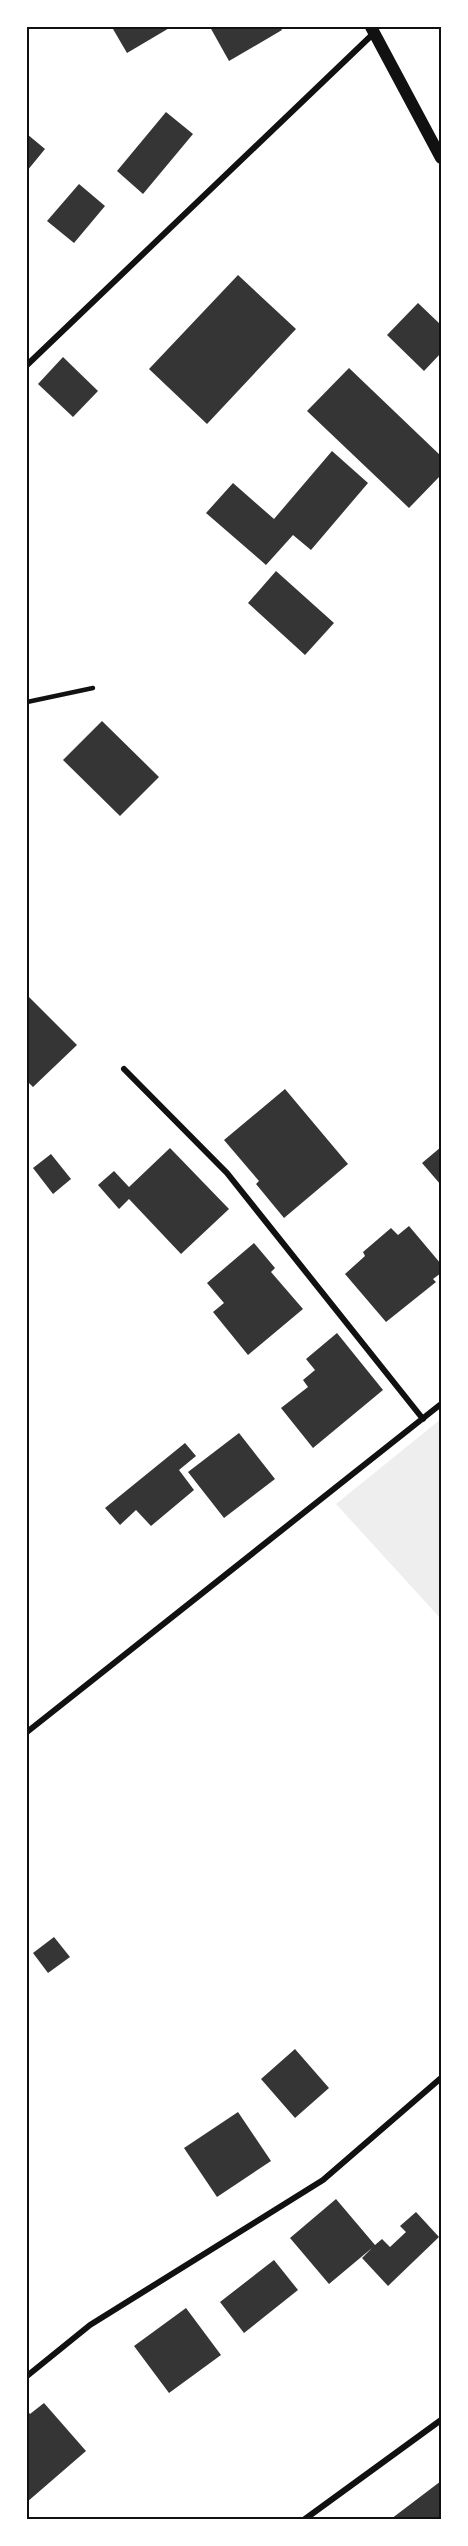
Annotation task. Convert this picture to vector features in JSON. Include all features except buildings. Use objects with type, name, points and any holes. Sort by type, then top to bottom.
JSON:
[{"type":"main road","points":[[376,29],[441,158]]},
{"type":"street","points":[[27,365],[376,29]]},
{"type":"street","points":[[124,1069],[227,1173],[423,1419]]},
{"type":"street","points":[[27,1732],[441,1404]]},
{"type":"street","points":[[27,2376],[90,2325],[323,2180],[441,2078]]},
{"type":"street","points":[[305,2519],[441,2420]]},
{"type":"lane","points":[[27,702],[93,688]]},
{"type":"shaded area","points":[[441,1419],[441,1619],[336,1504]]}]
